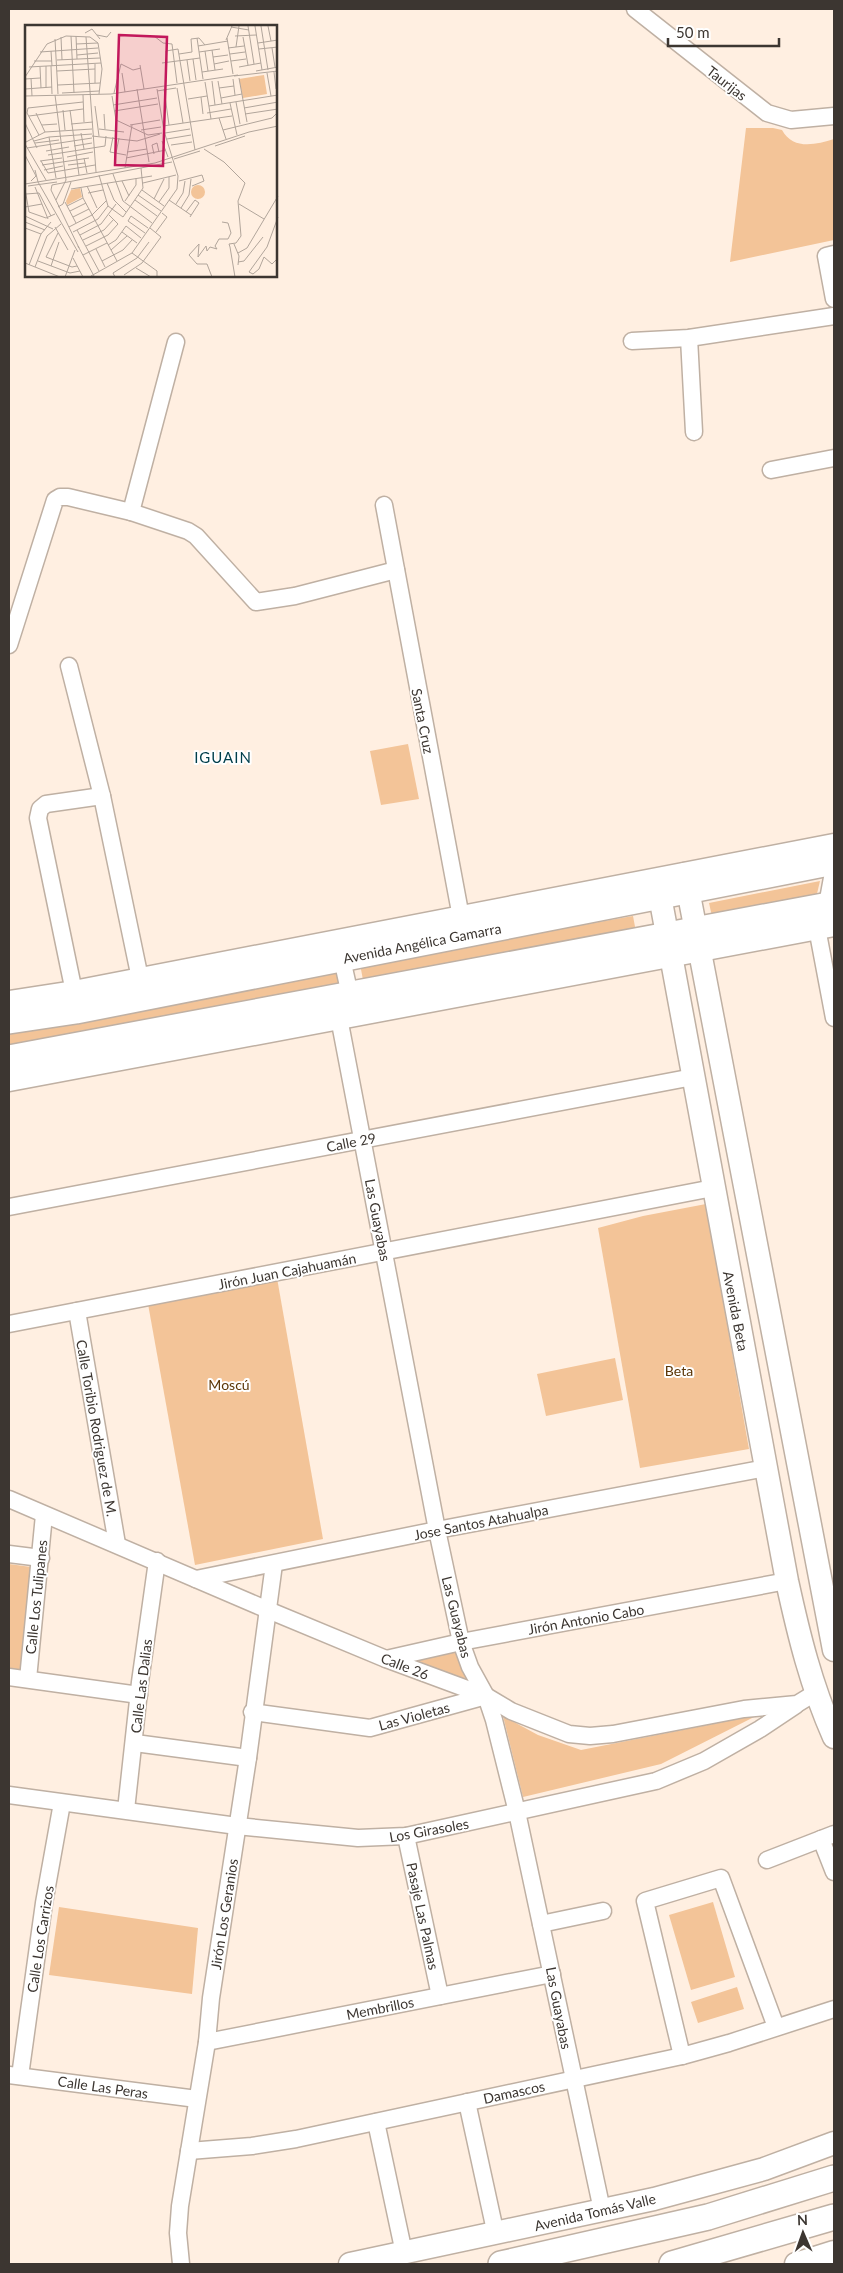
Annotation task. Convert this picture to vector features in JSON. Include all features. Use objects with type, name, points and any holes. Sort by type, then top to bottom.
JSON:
[{"type":"main road","name":"Avenida Angélica Gamarra","points":[[9,1021],[142,988],[834,855]]},
{"type":"main road","points":[[687,883],[769,1312],[827,1574],[834,1650]]},
{"type":"main road","name":"Avenida Beta","points":[[658,889],[787,1581],[802,1650],[806,1698],[834,1737]]},
{"type":"main road","points":[[9,1080],[339,1018],[669,946],[828,916]]},
{"type":"main road","points":[[9,1058],[350,995],[669,946]]},
{"type":"main road","name":"Avenida Angélica Gamarra","points":[[9,1002],[74,992],[142,988]]},
{"type":"main road","points":[[683,1022],[712,1016]]},
{"type":"main road","points":[[738,1318],[769,1312]]},
{"type":"main road","name":"Avenida Tomás Valle","points":[[350,2264],[496,2235],[654,2200],[764,2169],[834,2143]]},
{"type":"main road","points":[[502,2264],[708,2218],[834,2178]]},
{"type":"main road","points":[[672,2264],[834,2217]]},
{"type":"main road","points":[[796,2264],[834,2252]]},
{"type":"main road","points":[[818,2264],[834,2263]]},
{"type":"street","name":"Taurijas","points":[[635,9],[767,113],[791,120],[834,116]]},
{"type":"street","points":[[830,255],[834,299]]},
{"type":"street","points":[[632,341],[689,338],[834,316]]},
{"type":"street","points":[[689,338],[694,432]]},
{"type":"street","points":[[131,512],[176,342]]},
{"type":"street","points":[[771,470],[834,458]]},
{"type":"street","points":[[9,645],[55,500],[60,497],[68,497],[131,512],[188,531],[196,536],[256,602],[295,596],[396,570]]},
{"type":"street","name":"Santa Cruz","points":[[384,506],[462,927]]},
{"type":"street","points":[[69,666],[102,796],[142,988]]},
{"type":"street","points":[[74,992],[38,818],[40,809],[46,804],[102,796]]},
{"type":"street","points":[[834,855],[828,916],[834,1018]]},
{"type":"street","points":[[339,1018],[347,1006],[350,995],[340,950]]},
{"type":"street","name":"Las Guayabas","points":[[339,1018],[437,1530],[461,1642],[470,1667],[486,1696],[494,1720],[517,1812],[602,2210]]},
{"type":"street","name":"Calle 29","points":[[9,1207],[693,1077]]},
{"type":"street","name":"Jirón Juan Cajahuamán","points":[[9,1324],[713,1188]]},
{"type":"street","name":"Calle Toribio Rodriguez de M.","points":[[77,1311],[117,1544]]},
{"type":"street","name":"Jose Santos Atahualpa","points":[[196,1579],[437,1530],[766,1468]]},
{"type":"street","name":"Calle 26","points":[[9,1499],[386,1659],[486,1696],[511,1711],[569,1734],[590,1736],[613,1734],[806,1698]]},
{"type":"street","name":"Calle Los Tulipanes","points":[[28,1679],[44,1515]]},
{"type":"street","points":[[9,1554],[41,1558]]},
{"type":"street","name":"Calle Las Dalias","points":[[126,1810],[157,1561]]},
{"type":"street","name":"Jirón Los Geranios","points":[[181,2264],[178,2232],[180,2206],[208,2042],[213,1980],[248,1758],[252,1712],[274,1564]]},
{"type":"street","name":"Jirón Antonio Cabo","points":[[386,1659],[461,1642],[787,1581]]},
{"type":"street","points":[[9,1677],[139,1695]]},
{"type":"street","name":"Las Violetas","points":[[252,1712],[370,1728],[486,1696]]},
{"type":"street","name":"Los Girasoles","points":[[9,1795],[237,1826],[358,1838],[406,1836],[624,1789],[679,1772],[760,1729],[806,1698]]},
{"type":"street","points":[[135,1743],[248,1758]]},
{"type":"street","name":"Calle Los Carrizos","points":[[14,2075],[62,1803]]},
{"type":"street","name":"Pasaje Las Palmas","points":[[406,1836],[440,1996]]},
{"type":"street","points":[[767,1860],[828,1836],[834,1872]]},
{"type":"street","points":[[682,2056],[644,1901],[720,1878],[776,2028]]},
{"type":"street","points":[[541,1924],[603,1912]]},
{"type":"street","name":"Membrillos","points":[[208,2042],[552,1974]]},
{"type":"street","name":"Damascos","points":[[189,2151],[252,2146],[573,2080],[682,2056],[834,2009]]},
{"type":"street","name":"Calle Las Peras","points":[[14,2075],[197,2099]]},
{"type":"street","points":[[467,2102],[496,2235]]},
{"type":"street","points":[[376,2122],[404,2253]]},
{"type":"green space","points":[[746,128],[782,130],[792,141],[805,144],[834,139],[834,240],[730,262]]},
{"type":"green space","points":[[408,744],[419,799],[381,805],[370,751]]},
{"type":"green space","points":[[820,881],[815,902],[713,921],[709,903]]},
{"type":"green space","points":[[633,916],[636,932],[363,980],[360,964]]},
{"type":"green space","points":[[334,967],[341,989],[9,1053],[9,1028]]},
{"type":"green space","name":"Beta","points":[[706,1204],[749,1449],[640,1468],[598,1228],[643,1216]]},
{"type":"green space","name":"Moscú","points":[[277,1278],[323,1539],[195,1565],[148,1304]]},
{"type":"green space","points":[[615,1358],[623,1400],[546,1416],[537,1374]]},
{"type":"green space","points":[[9,1564],[31,1567],[21,1670],[9,1668]]},
{"type":"green space","points":[[459,1650],[473,1689],[410,1659]]},
{"type":"green space","points":[[758,1715],[661,1764],[523,1797],[503,1716],[538,1735],[581,1750]]},
{"type":"green space","points":[[713,1902],[735,1977],[691,1990],[669,1915]]},
{"type":"green space","points":[[59,1907],[198,1928],[192,1994],[49,1975]]},
{"type":"green space","points":[[737,1987],[744,2009],[698,2023],[691,2002]]},
{"type":"district","name":"IGUAIN","points":[[223,757]]}]
